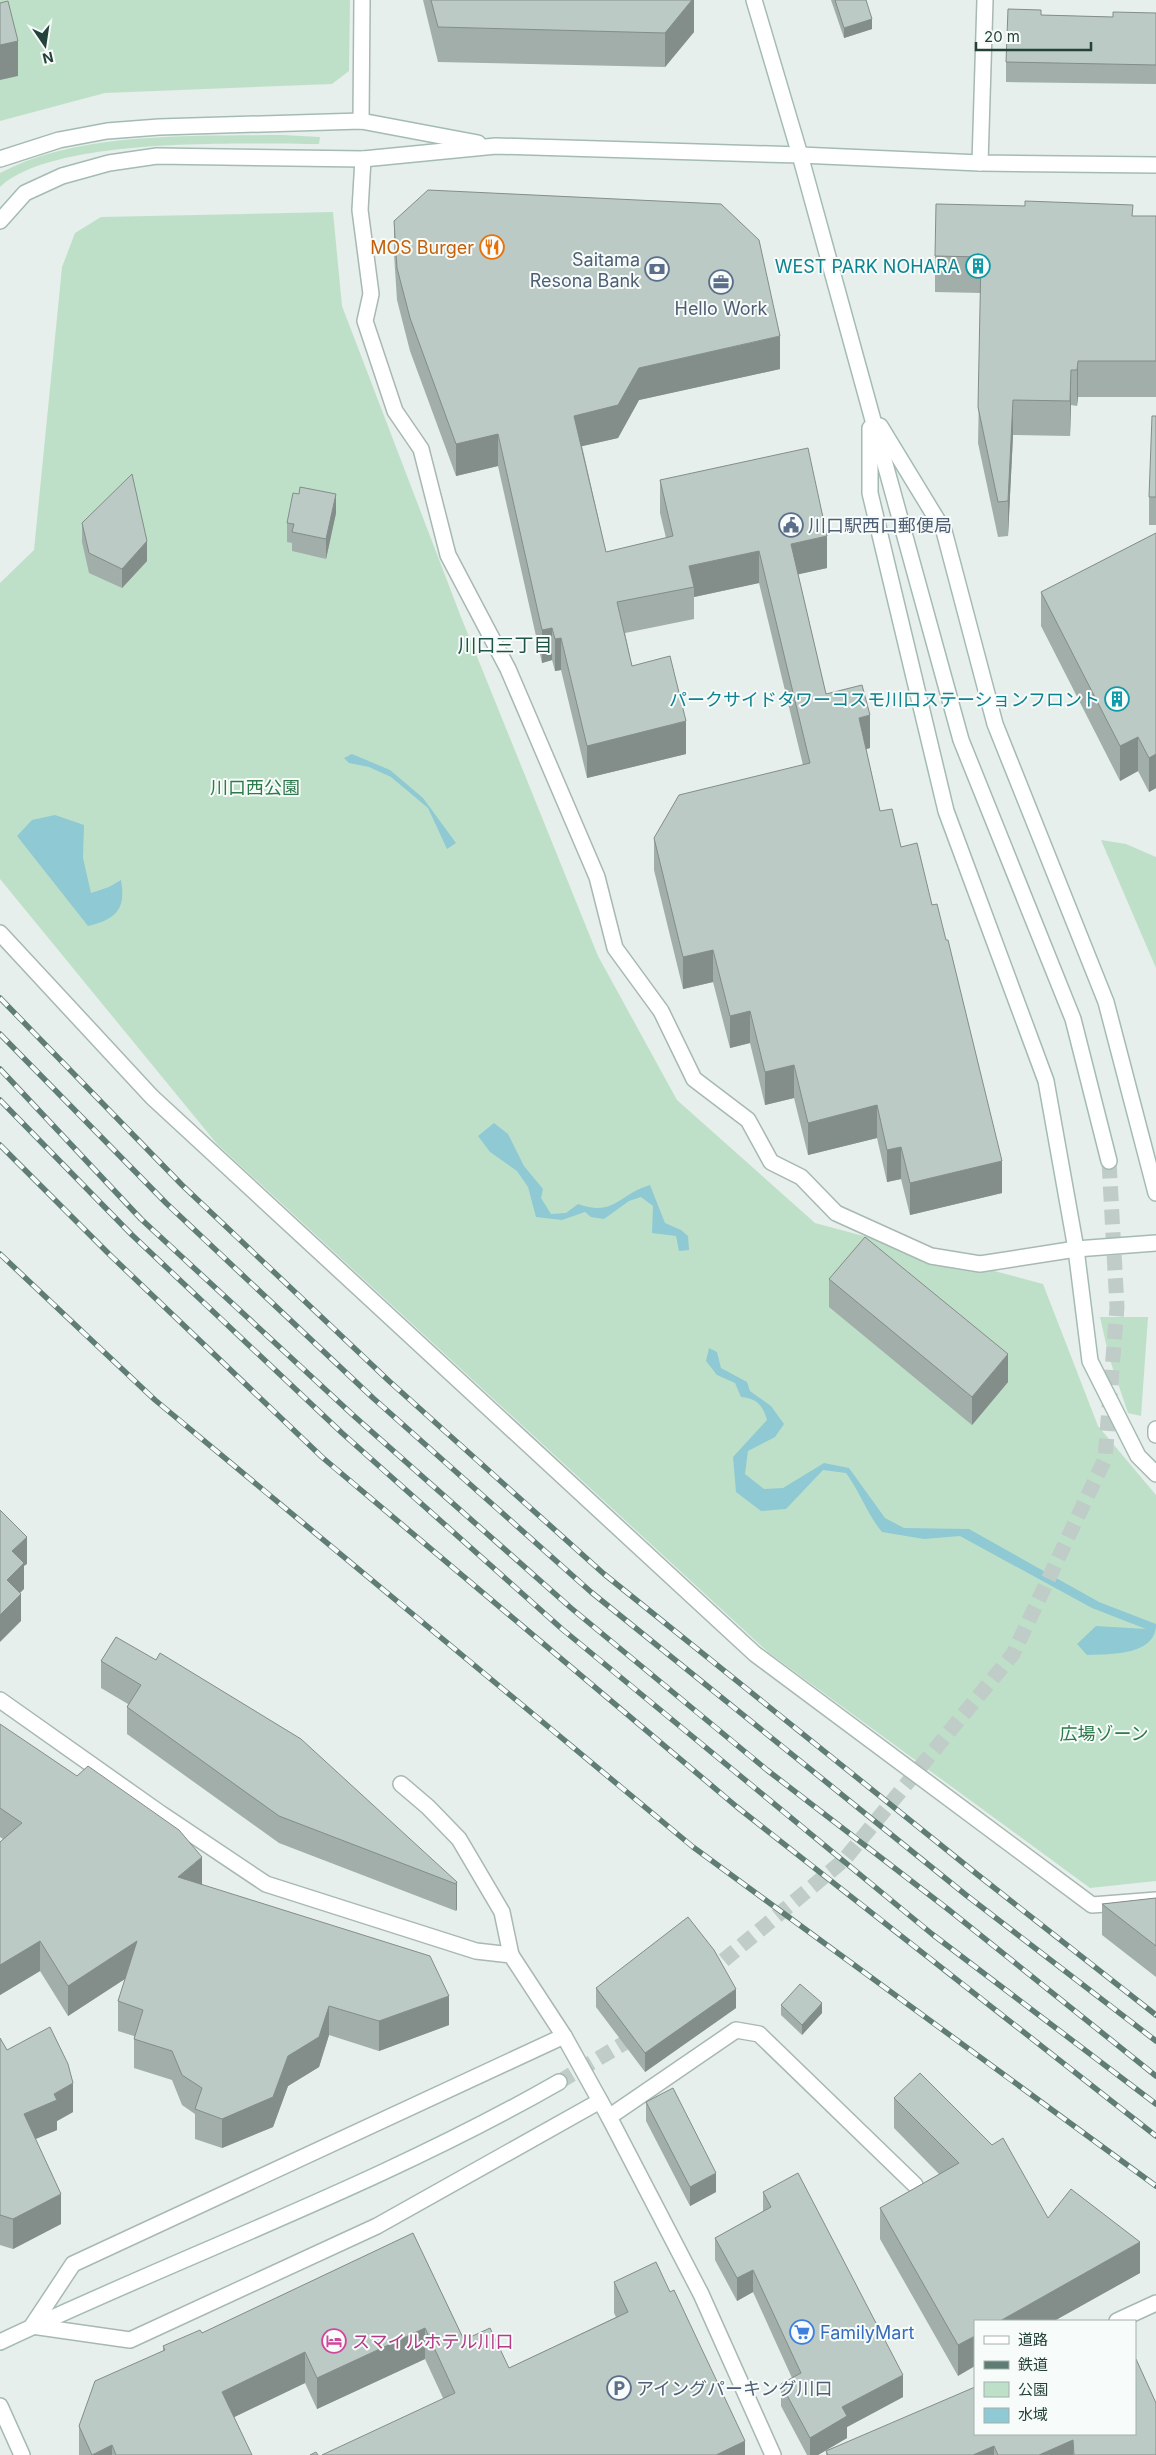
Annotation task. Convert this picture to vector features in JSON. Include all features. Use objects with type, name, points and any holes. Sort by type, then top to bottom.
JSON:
[{"type":"street","points":[[361,120],[362,0]]},
{"type":"street","points":[[754,0],[800,155],[961,740],[1072,1019],[1108,1161]]},
{"type":"street","points":[[980,163],[985,0]]},
{"type":"street","points":[[0,159],[59,140],[107,131],[361,120],[496,146]]},
{"type":"street","points":[[0,221],[25,193],[62,176],[109,163],[157,156],[363,159],[496,146],[800,155],[980,163],[1156,165]]},
{"type":"street","points":[[363,159],[360,210],[371,294],[365,321],[395,410],[421,449],[448,555],[508,669],[597,877],[615,948],[661,1011],[694,1079],[748,1120],[771,1162],[801,1177],[836,1213],[931,1256],[980,1264],[1076,1249],[1156,1243]]},
{"type":"street","points":[[870,409],[944,530],[995,724],[1106,1002],[1156,1193]]},
{"type":"street","points":[[870,409],[870,493],[946,812],[1046,1081],[1076,1249],[1090,1362],[1138,1456],[1156,1474]]},
{"type":"street","points":[[0,933],[152,1097],[755,1654],[1092,1905],[1156,1900]]},
{"type":"street","points":[[1156,1429],[1156,1435]]},
{"type":"street","points":[[0,1700],[160,1813],[266,1884],[476,1950],[511,1955]]},
{"type":"street","points":[[401,1784],[428,1807],[459,1838],[502,1912],[511,1955],[564,2036],[610,2117],[701,2294],[772,2455]]},
{"type":"street","points":[[610,2117],[736,2030],[759,2034],[915,2185]]},
{"type":"street","points":[[32,2326],[73,2264],[564,2036]]},
{"type":"street","points":[[0,2342],[32,2326],[405,2162],[490,2121],[559,2082]]},
{"type":"street","points":[[32,2326],[130,2340],[377,2226],[600,2100]]},
{"type":"street","points":[[1119,2320],[1156,2303]]},
{"type":"street","points":[[0,2406],[22,2455]]},
{"type":"green space","points":[[0,0],[350,0],[349,71],[332,84],[105,93],[0,121]]},
{"type":"green space","points":[[283,135],[320,137],[319,144],[200,144],[152,146],[105,151],[62,159],[26,171],[0,187],[0,173],[31,159],[65,149],[101,143],[176,136]]},
{"type":"green space","name":"川口西公園","points":[[333,212],[342,306],[461,617],[598,956],[677,1100],[815,1223],[1043,1284],[1098,1426],[1156,1495],[1156,1881],[1090,1888],[769,1653],[217,1144],[0,879],[0,583],[34,550],[62,267],[75,233],[101,217]]},
{"type":"green space","points":[[1101,840],[1126,844],[1156,857],[1156,968]]},
{"type":"green space","points":[[1100,1317],[1148,1317],[1141,1416],[1128,1413],[1109,1357]]},
{"type":"water","points":[[352,754],[390,770],[423,798],[456,843],[447,849],[428,808],[391,777],[369,767],[349,763],[344,758]]},
{"type":"water","points":[[55,815],[84,825],[83,858],[91,893],[109,887],[121,880],[122,898],[120,905],[113,916],[106,920],[88,926],[17,836],[32,820]]},
{"type":"water","points":[[494,1123],[508,1134],[524,1166],[543,1189],[541,1198],[551,1214],[566,1213],[578,1204],[600,1208],[609,1206],[650,1185],[665,1223],[681,1230],[688,1236],[689,1250],[679,1251],[676,1236],[652,1233],[653,1206],[641,1197],[629,1201],[604,1219],[591,1217],[585,1212],[562,1220],[536,1217],[528,1187],[517,1171],[490,1152],[478,1136]]},
{"type":"water","points":[[709,1348],[717,1352],[721,1368],[747,1382],[750,1391],[771,1406],[784,1424],[775,1437],[748,1451],[745,1474],[764,1489],[783,1488],[824,1463],[849,1468],[885,1518],[904,1528],[969,1529],[1099,1602],[1156,1624],[1154,1634],[1140,1648],[1119,1653],[1087,1655],[1077,1644],[1096,1626],[1146,1629],[1092,1608],[960,1536],[924,1539],[882,1532],[846,1473],[823,1470],[786,1509],[761,1511],[736,1492],[733,1457],[767,1420],[759,1404],[751,1399],[741,1397],[735,1383],[717,1375],[706,1361]]},
{"type":"building","points":[[431,0],[692,0],[665,33],[438,27]]},
{"type":"building","points":[[835,0],[866,0],[872,19],[844,28]]},
{"type":"building","points":[[8,1],[18,41],[0,45],[0,3]]},
{"type":"building","points":[[1008,9],[1041,10],[1041,15],[1113,17],[1113,12],[1156,13],[1156,65],[1006,62]]},
{"type":"building","points":[[428,190],[721,204],[759,240],[780,336],[639,368],[618,405],[574,416],[606,552],[673,536],[660,480],[808,448],[827,536],[791,544],[826,694],[862,685],[870,715],[859,718],[880,811],[892,809],[901,847],[917,843],[932,905],[937,904],[946,940],[948,940],[1002,1161],[910,1183],[901,1147],[887,1150],[877,1105],[808,1123],[794,1065],[765,1072],[750,1011],[730,1016],[713,950],[683,957],[654,838],[679,795],[810,763],[759,551],[689,566],[694,587],[617,602],[632,666],[670,656],[686,721],[587,746],[561,638],[555,639],[552,628],[542,630],[498,434],[456,444],[410,318],[397,268],[394,221]]},
{"type":"building","points":[[1025,201],[1133,205],[1132,216],[1156,216],[1156,361],[1078,361],[1077,370],[1071,370],[1070,401],[1013,400],[1008,501],[998,502],[978,407],[981,257],[935,256],[936,204],[1025,206]]},
{"type":"building","points":[[1152,416],[1156,416],[1156,497],[1149,497]]},
{"type":"building","points":[[132,474],[147,541],[122,569],[89,553],[82,523]]},
{"type":"building","points":[[300,487],[336,494],[326,539],[292,532],[294,524],[287,523],[293,493],[299,494]]},
{"type":"building","name":"パークサイドタワーコスモ川口ステーションフロント","points":[[1156,533],[1156,754],[1149,758],[1138,737],[1120,746],[1041,592]]},
{"type":"building","points":[[865,1237],[1008,1354],[972,1397],[829,1279]]},
{"type":"building","points":[[0,1510],[27,1537],[12,1551],[24,1563],[7,1580],[21,1594],[0,1615]]},
{"type":"building","points":[[116,1637],[156,1660],[160,1653],[301,1739],[457,1882],[456,1884],[279,1816],[127,1707],[141,1685],[101,1661]]},
{"type":"building","points":[[0,1724],[77,1776],[88,1766],[179,1830],[202,1857],[178,1877],[430,1956],[449,1996],[379,2021],[329,2006],[319,2037],[288,2056],[273,2097],[222,2119],[195,2109],[202,2088],[182,2075],[172,2051],[134,2039],[143,2010],[118,2001],[137,1941],[68,1986],[40,1941],[0,1965],[0,1842],[22,1823],[0,1808]]},
{"type":"building","points":[[1156,1898],[1156,1946],[1102,1904]]},
{"type":"building","points":[[688,1917],[714,1950],[736,1989],[645,2053],[596,1988]]},
{"type":"building","points":[[800,1984],[822,2003],[802,2025],[781,2005]]},
{"type":"building","points":[[50,2027],[68,2064],[73,2083],[54,2094],[57,2100],[24,2114],[61,2194],[13,2219],[0,2215],[0,2038],[7,2050]]},
{"type":"building","points":[[920,2073],[992,2145],[1003,2138],[1048,2218],[1071,2189],[1140,2242],[1002,2320],[974,2320],[974,2337],[958,2345],[880,2208],[959,2163],[894,2098]]},
{"type":"building","points":[[673,2088],[716,2173],[690,2187],[646,2102]]},
{"type":"building","points":[[798,2173],[903,2375],[842,2407],[847,2416],[810,2438],[781,2384],[801,2373],[753,2270],[737,2278],[715,2238],[771,2207],[763,2192]]},
{"type":"building","points":[[413,2233],[464,2340],[490,2328],[509,2368],[628,2312],[614,2282],[656,2262],[670,2292],[674,2290],[745,2441],[716,2455],[322,2455],[455,2393],[425,2328],[317,2378],[305,2352],[222,2392],[252,2455],[116,2455],[112,2445],[92,2455],[79,2426],[95,2381],[165,2350],[163,2346],[200,2330],[202,2333]]},
{"type":"building","points":[[1136,2359],[1156,2403],[1156,2455],[1074,2455],[1073,2440],[1039,2455],[998,2455],[994,2446],[973,2455],[828,2455],[826,2451],[974,2387],[974,2435],[1136,2435]]},
{"type":"tunnel","points":[[706,1975],[844,1860],[1013,1654],[1105,1459],[1117,1307],[1109,1161]]},
{"type":"tunnel","points":[[559,2082],[626,2042],[638,2031]]},
{"type":"railway","points":[[0,998],[182,1185],[389,1381],[604,1574],[978,1875],[1156,2015]]},
{"type":"railway","points":[[0,1034],[166,1203],[373,1398],[591,1592],[966,1895],[1156,2041]]},
{"type":"railway","points":[[0,1069],[141,1219],[354,1416],[571,1608],[767,1770],[949,1910],[1156,2076]]},
{"type":"railway","points":[[0,1100],[132,1235],[342,1433],[562,1629],[932,1934],[1156,2104]]},
{"type":"railway","points":[[0,1145],[110,1255],[323,1458],[737,1807],[1156,2136]]},
{"type":"railway","points":[[0,1254],[155,1400],[693,1847],[1156,2186]]},
{"type":"place","name":"MOS Burger","points":[[492,247]]},
{"type":"place","name":"WEST PARK NOHARA","points":[[978,266]]},
{"type":"place","name":"Saitama Resona Bank","points":[[657,269]]},
{"type":"place","name":"Hello Work","points":[[721,282]]},
{"type":"place","name":"川口駅西口郵便局","points":[[791,525]]},
{"type":"place","name":"パークサイドタワーコスモ川口ステーションフロント","points":[[1117,699]]},
{"type":"place","name":"FamilyMart","points":[[802,2332]]},
{"type":"place","name":"スマイルホテル川口","points":[[334,2341]]},
{"type":"place","name":"アイングパーキング川口","points":[[619,2388]]},
{"type":"district","name":"川口三丁目","points":[[505,645]]},
{"type":"park label","name":"広場ゾーン","points":[[1104,1733]]}]
